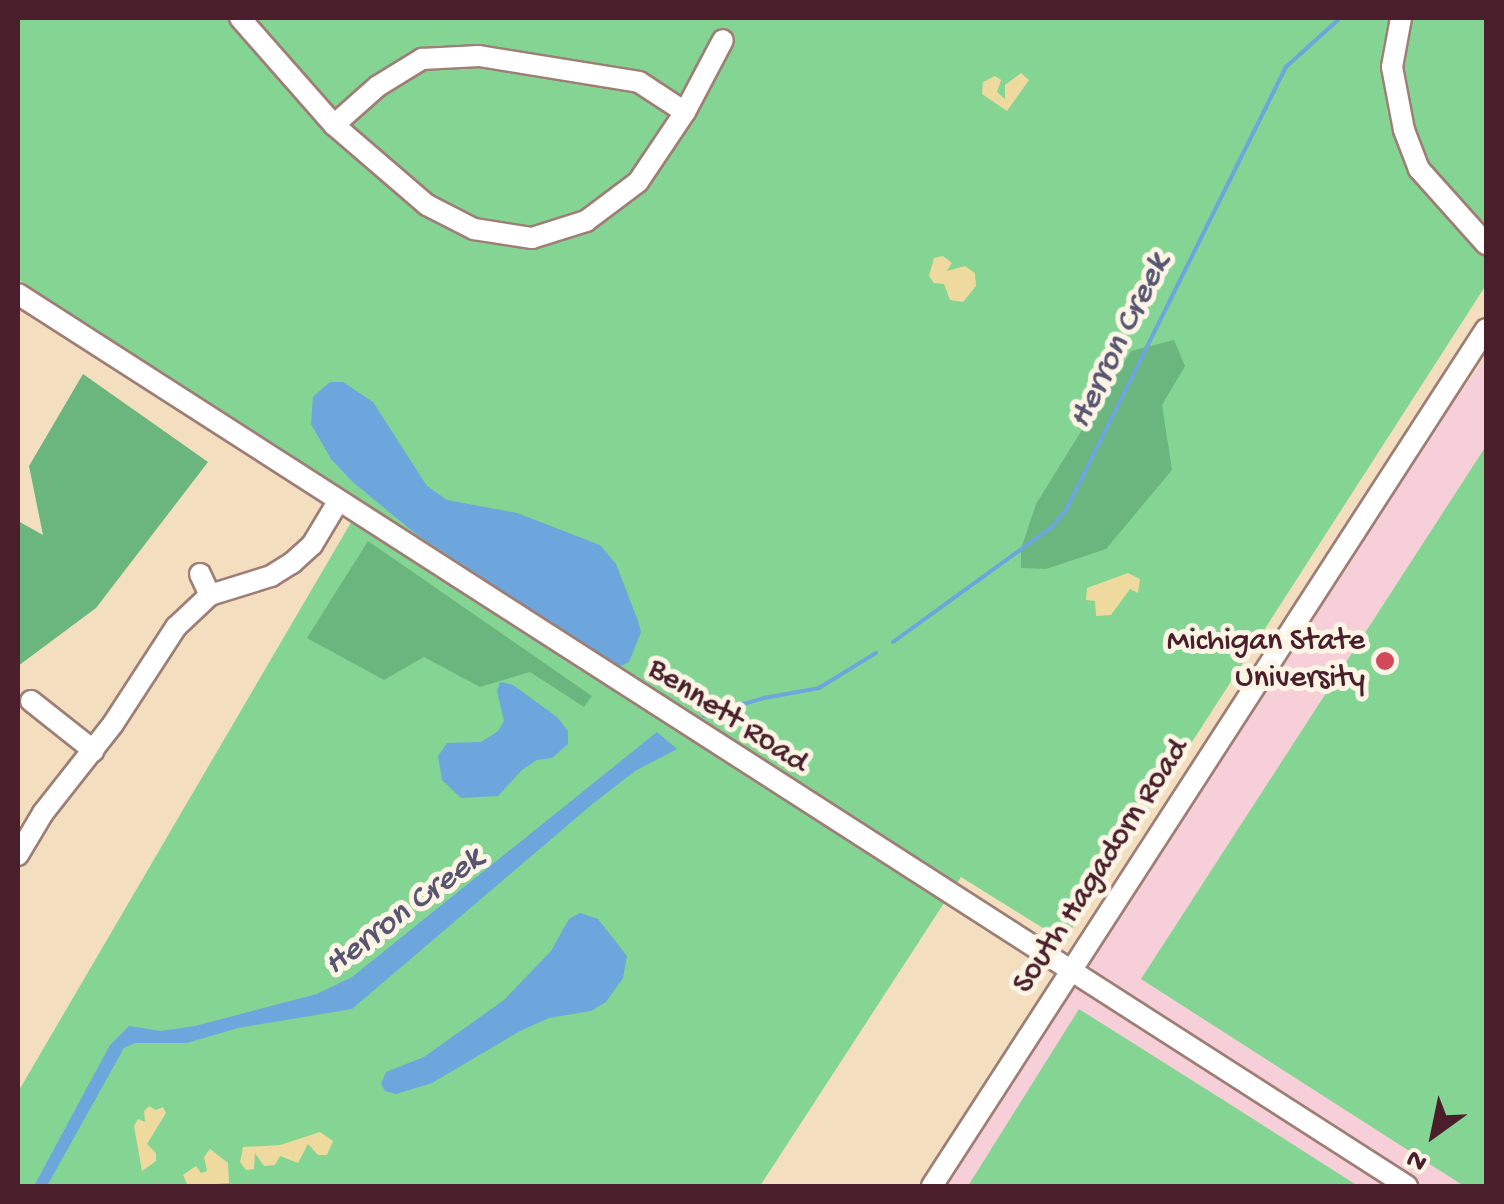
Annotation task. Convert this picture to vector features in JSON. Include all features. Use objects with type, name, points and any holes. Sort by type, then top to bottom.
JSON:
[{"type":"street","points":[[240,18],[334,125],[427,205],[474,229],[532,238],[586,221],[638,182],[685,112],[724,40]]},
{"type":"street","points":[[1401,18],[1392,67],[1404,130],[1419,169],[1478,225],[1486,244]]},
{"type":"street","points":[[334,125],[378,86],[422,59],[479,56],[639,82],[685,112]]},
{"type":"street","name":"Bennett Road","points":[[18,294],[1407,1186]]},
{"type":"street","name":"South Hagadorn Road","points":[[932,1186],[1486,328]]},
{"type":"street","points":[[18,855],[42,812],[94,751],[176,626],[210,596],[270,576],[292,563],[312,545],[339,500]]},
{"type":"street","points":[[200,574],[210,596]]},
{"type":"street","points":[[31,702],[94,751]]},
{"type":"shaded area","name":"Michigan State University","points":[[1486,357],[1486,1186],[947,1186],[1426,441]]},
{"type":"green space","points":[[18,18],[1486,18],[1486,285],[1064,941],[961,877],[760,1186],[18,1186],[18,1092],[360,507],[18,279]]},
{"type":"green space","points":[[1174,340],[1185,366],[1162,405],[1172,470],[1106,549],[1046,569],[1021,568],[1021,549],[1036,504],[1131,351]]},
{"type":"green space","points":[[83,374],[208,462],[96,608],[18,666],[18,521],[43,535],[29,466]]},
{"type":"green space","points":[[1486,446],[1486,1186],[1464,1186],[1141,979]]},
{"type":"green space","points":[[368,541],[592,696],[584,707],[530,672],[480,687],[424,657],[384,680],[307,638]]},
{"type":"green space","points":[[1079,1009],[1228,1103],[1358,1186],[968,1186]]},
{"type":"sand","points":[[1021,73],[1029,80],[1007,111],[982,94],[983,82],[995,76],[1001,80],[997,92],[1005,99],[1005,85]]},
{"type":"sand","points":[[943,256],[952,263],[947,271],[965,266],[975,273],[976,286],[963,302],[950,300],[944,284],[934,283],[929,276],[934,258]]},
{"type":"sand","points":[[1128,573],[1140,579],[1138,593],[1130,589],[1111,615],[1096,616],[1095,601],[1086,600],[1087,588]]},
{"type":"sand","points":[[149,1106],[156,1110],[163,1107],[166,1113],[147,1144],[156,1153],[156,1161],[142,1171],[134,1126],[138,1119],[145,1122],[144,1111]]},
{"type":"sand","points":[[320,1132],[333,1141],[327,1155],[318,1155],[308,1144],[298,1163],[280,1156],[275,1165],[264,1166],[255,1153],[254,1169],[246,1170],[240,1162],[243,1147],[280,1145]]},
{"type":"sand","points":[[210,1149],[228,1163],[229,1183],[188,1186],[183,1175],[196,1166],[201,1173],[207,1171],[204,1157]]},
{"type":"water","points":[[330,382],[343,382],[373,402],[427,486],[447,500],[517,513],[600,545],[616,564],[641,632],[629,662],[621,666],[607,659],[416,534],[354,483],[331,459],[311,424],[313,397]]},
{"type":"water","points":[[500,682],[513,685],[557,717],[568,731],[568,744],[552,758],[537,760],[522,770],[498,796],[461,798],[442,780],[438,756],[447,743],[481,742],[498,731],[504,721],[497,691]]},
{"type":"water","points":[[657,732],[677,749],[635,771],[590,806],[352,1009],[238,1028],[187,1043],[135,1043],[124,1048],[47,1186],[34,1186],[110,1045],[129,1026],[161,1031],[195,1026],[317,994],[352,977]]},
{"type":"water","points":[[580,913],[598,919],[627,956],[623,978],[606,1002],[591,1011],[549,1018],[520,1031],[432,1083],[396,1094],[385,1091],[381,1084],[386,1072],[424,1057],[504,1000],[551,951],[569,919]]},
{"type":"waterway","name":"Herron Creek","points":[[893,642],[1053,526],[1066,510],[1286,67],[1340,18]]},
{"type":"waterway","name":"Herron Creek","points":[[704,716],[764,698],[819,688],[876,653]]},
{"type":"place","name":"Michigan State University","points":[[1385,661]]}]
